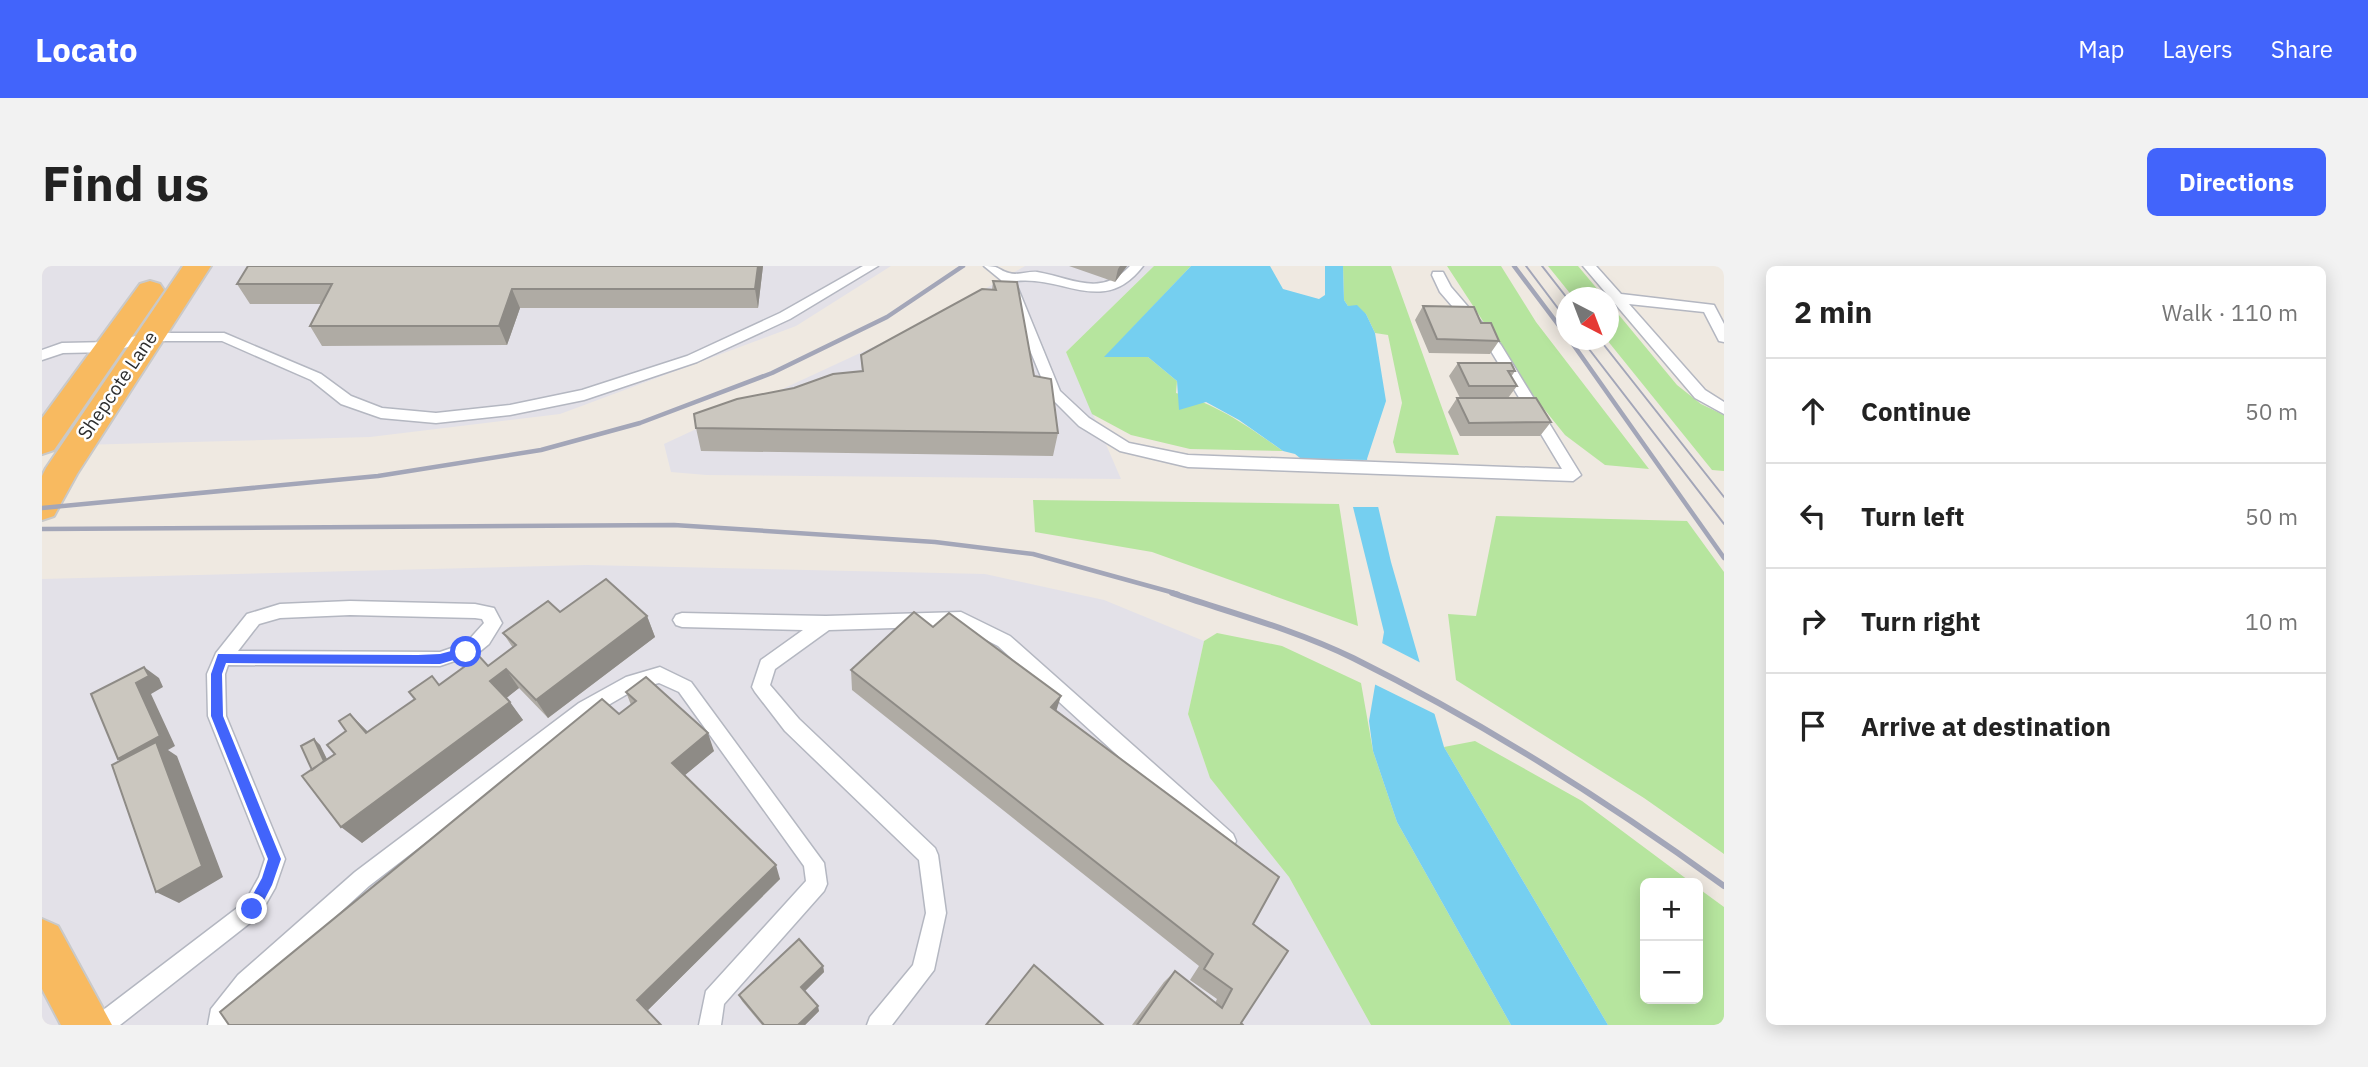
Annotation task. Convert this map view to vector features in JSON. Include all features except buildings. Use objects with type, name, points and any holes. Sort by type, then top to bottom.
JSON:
[{"type":"highway","name":"Shepcote Lane","points":[[42,442],[167,266]]},
{"type":"highway","name":"Shepcote Lane","points":[[42,507],[63,467],[197,266]]},
{"type":"highway","points":[[42,942],[88,1025]]},
{"type":"lane","points":[[42,355],[62,348],[110,347],[149,337],[224,337],[316,377],[346,400],[381,413],[436,418],[510,411],[584,395],[692,359],[785,316],[872,266]]},
{"type":"lane","points":[[990,266],[1007,278],[1054,393],[1084,422],[1125,447],[1188,461],[1573,475],[1496,348],[1445,289],[1438,275]]},
{"type":"lane","points":[[1007,278],[1033,276],[1076,287],[1105,290],[1128,279],[1138,266]]},
{"type":"lane","points":[[1589,266],[1606,287]]},
{"type":"lane","points":[[1619,298],[1709,308],[1724,338]]},
{"type":"lane","points":[[1619,303],[1700,394],[1724,409]]},
{"type":"lane","points":[[102,1025],[252,909],[268,881],[275,859],[217,716],[216,674],[222,658],[253,619],[280,611],[350,608],[475,611],[488,613],[493,623],[484,640],[466,652],[440,659],[222,658]]},
{"type":"lane","points":[[682,620],[826,623],[961,619],[1004,641],[1237,850]]},
{"type":"lane","points":[[826,623],[767,665],[761,687],[792,725],[928,855],[936,913],[923,970],[878,1025]]},
{"type":"lane","points":[[219,1025],[219,1017],[246,983],[362,879],[585,709],[632,682],[660,675],[685,687],[814,863],[817,884],[714,999],[710,1025]]},
{"type":"shaded area","points":[[42,266],[891,266],[796,326],[560,414],[370,437],[42,446]]},
{"type":"shaded area","points":[[1025,266],[1154,266],[1066,352],[1121,479],[706,475],[671,472],[664,444],[927,322]]},
{"type":"shaded area","points":[[587,565],[985,574],[1104,600],[1204,641],[1188,714],[1210,778],[1289,877],[1371,1025],[42,1025],[42,579]]},
{"type":"green space","points":[[1154,266],[1191,266],[1105,357],[1148,357],[1177,381],[1176,393],[1219,410],[1283,451],[1190,449],[1131,435],[1092,414],[1066,352]]},
{"type":"green space","points":[[1343,266],[1391,266],[1459,455],[1396,453],[1393,442],[1402,403],[1388,335],[1375,333],[1366,314],[1348,306],[1344,300]]},
{"type":"green space","points":[[1447,266],[1501,266],[1556,350],[1649,469],[1605,465],[1565,435],[1524,384]]},
{"type":"green space","points":[[1548,266],[1578,266],[1596,287],[1565,287]]},
{"type":"green space","points":[[1619,315],[1677,385],[1701,404],[1724,415],[1724,471],[1712,470],[1615,350],[1619,350]]},
{"type":"green space","points":[[1033,500],[1339,504],[1358,626],[1152,552],[1035,532]]},
{"type":"green space","points":[[1496,516],[1687,521],[1724,572],[1724,854],[1644,798],[1456,680],[1448,614],[1476,616]]},
{"type":"green space","points":[[1217,633],[1282,646],[1361,683],[1373,751],[1397,822],[1511,1025],[1371,1025],[1289,877],[1210,778],[1188,714],[1204,641]]},
{"type":"green space","points":[[1475,741],[1582,801],[1685,878],[1640,878],[1640,1004],[1703,1004],[1703,892],[1724,907],[1724,1025],[1608,1025],[1444,747]]},
{"type":"water","points":[[1191,266],[1270,266],[1283,289],[1319,299],[1325,295],[1325,266],[1343,266],[1344,300],[1348,306],[1357,305],[1366,314],[1375,333],[1386,401],[1367,459],[1391,562],[1444,747],[1608,1025],[1511,1025],[1397,822],[1373,751],[1369,721],[1384,632],[1351,499],[1295,454],[1283,451],[1239,420],[1206,402],[1179,410],[1177,381],[1148,357],[1104,357]]},
{"type":"pier","points":[[1296,459],[1370,460],[1382,507],[1349,507],[1348,501]]},
{"type":"pier","points":[[1378,641],[1425,665],[1439,716],[1372,683]]},
{"type":"tram line","points":[[1526,266],[1556,306]]},
{"type":"tram line","points":[[1542,266],[1558,287]]},
{"type":"tram line","points":[[1590,350],[1724,524]]},
{"type":"tram line","points":[[1608,350],[1724,497]]},
{"type":"railway","points":[[42,508],[378,476],[541,450],[640,423],[772,373],[887,317],[963,266]]},
{"type":"railway","points":[[1514,266],[1556,322]]},
{"type":"railway","points":[[1577,350],[1724,558]]},
{"type":"railway","points":[[42,529],[674,525],[935,542],[1033,554],[1178,594]]},
{"type":"railway","points":[[1172,593],[1309,639],[1401,683],[1543,764],[1724,886]]},
{"type":"route","points":[[252,909],[268,881],[275,859],[217,716],[216,674],[222,658],[418,660],[440,659],[466,652]]}]
